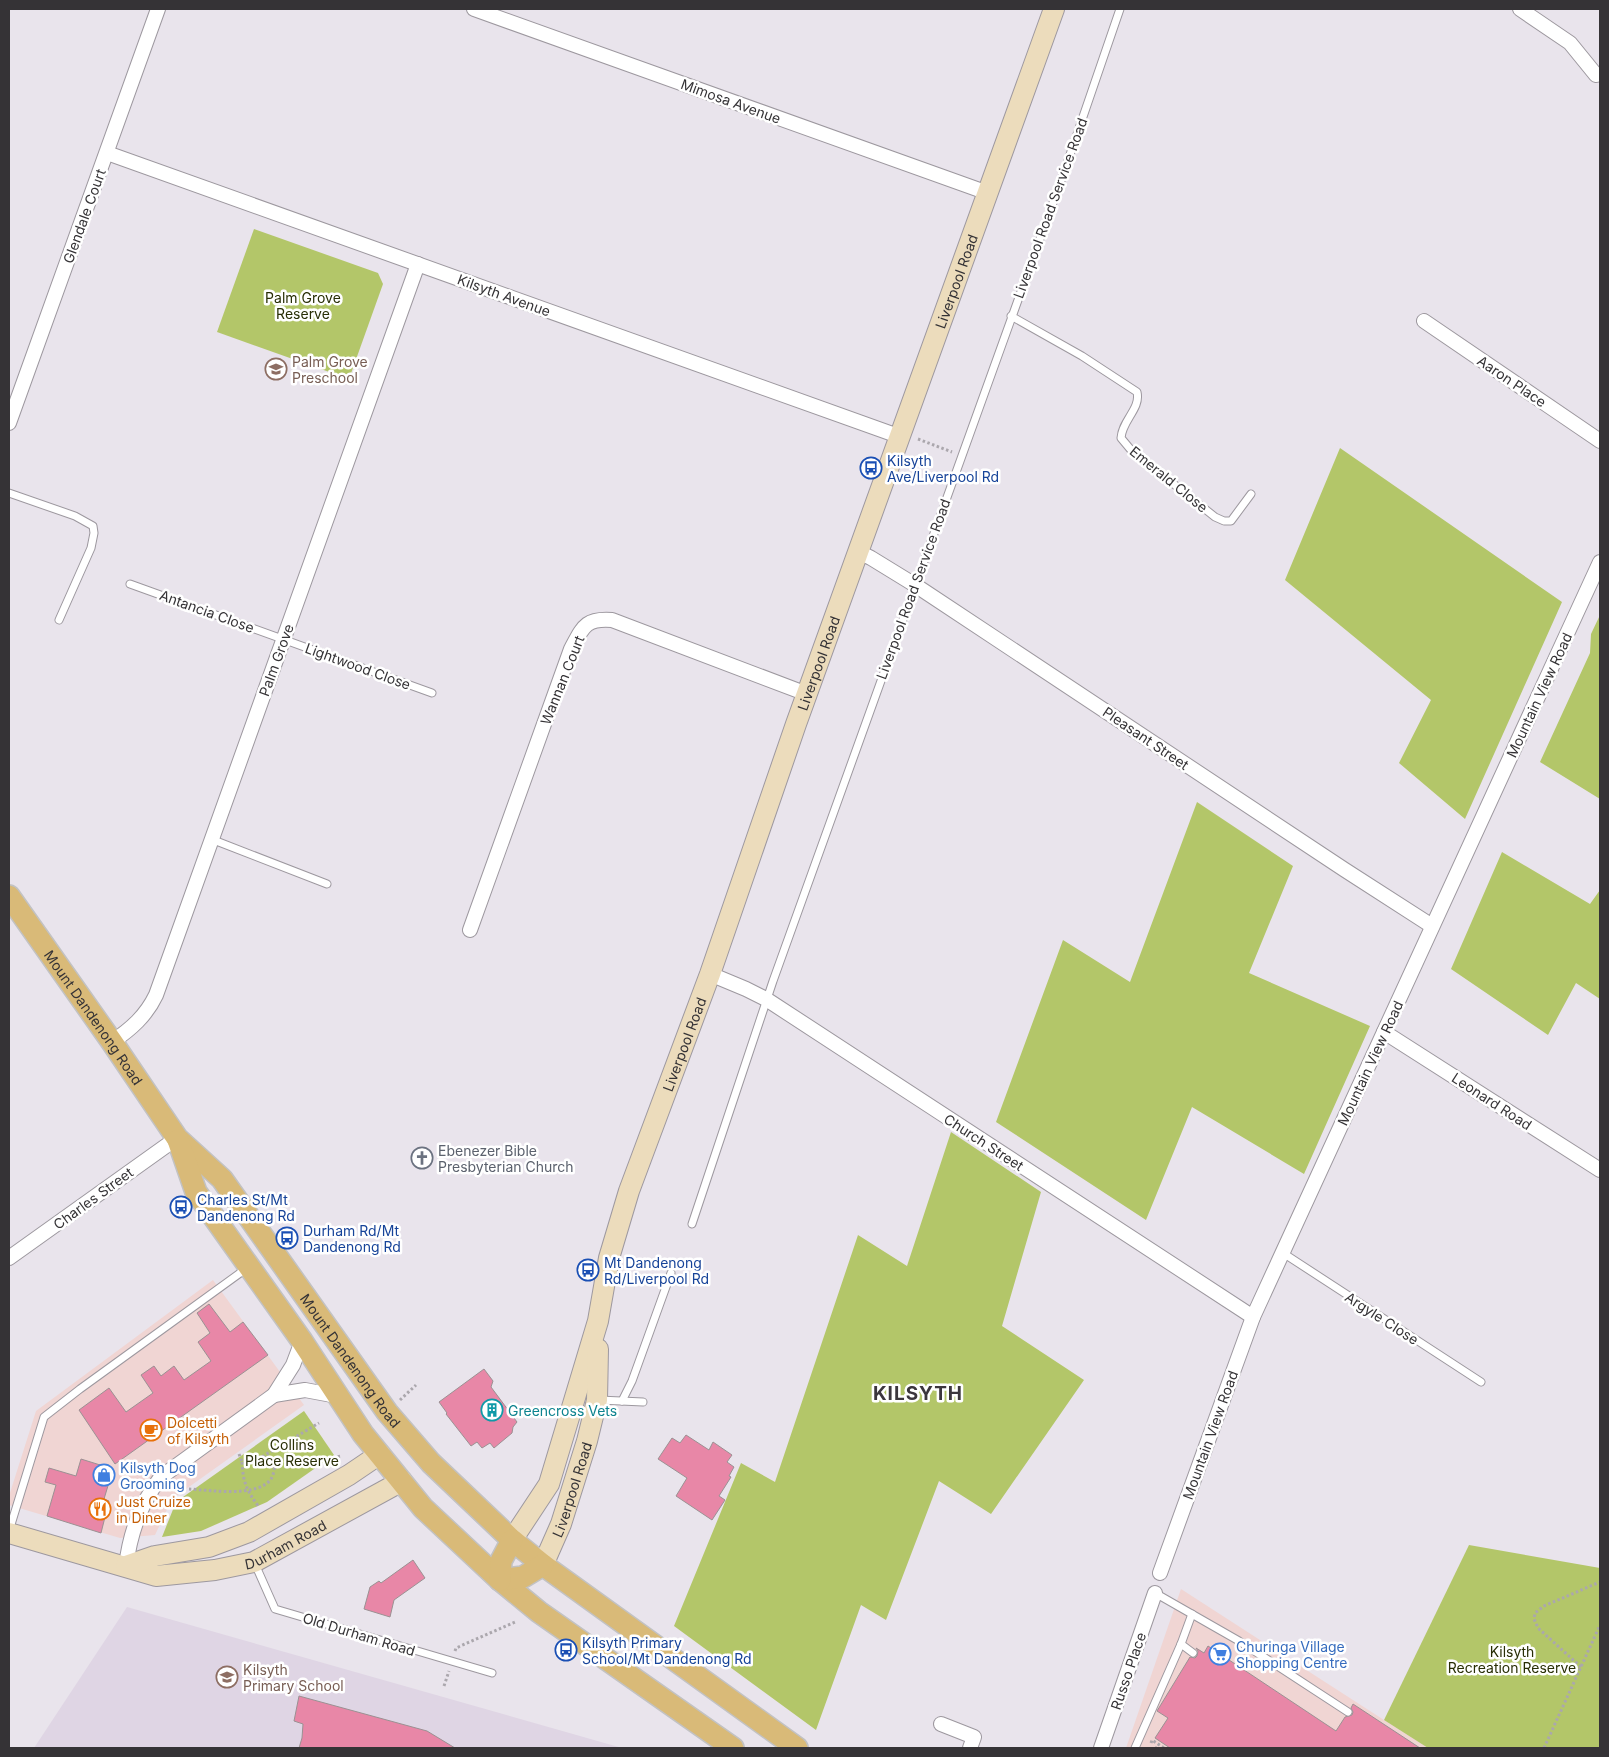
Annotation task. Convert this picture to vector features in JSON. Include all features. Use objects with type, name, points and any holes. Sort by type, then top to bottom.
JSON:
[{"type":"main road","name":"Liverpool Road","points":[[512,1540],[549,1484],[598,1321],[609,1258],[628,1191],[710,974],[807,694],[859,552],[909,438],[988,193],[1054,9]]},
{"type":"main road","name":"Mount Dandenong Road","points":[[12,907],[112,1042],[177,1138],[222,1179],[386,1412],[431,1463],[512,1540],[543,1565],[798,1748]]},
{"type":"main road","name":"Mount Dandenong Road","points":[[177,1138],[196,1192],[302,1341],[363,1434],[423,1508],[500,1580],[539,1612],[733,1748]]},
{"type":"main road","name":"Liverpool Road","points":[[543,1565],[559,1532],[574,1486],[596,1400],[598,1321]]},
{"type":"main road","name":"Durham Road","points":[[126,1566],[155,1556],[210,1547],[249,1532],[349,1475],[410,1437]]},
{"type":"main road","name":"Durham Road","points":[[9,1532],[156,1576],[215,1570],[254,1562],[402,1481],[431,1463]]},
{"type":"main road","points":[[512,1540],[502,1561],[500,1580],[523,1577],[543,1565]]},
{"type":"street","name":"Glendale Court","points":[[9,423],[158,9]]},
{"type":"street","name":"Mimosa Avenue","points":[[474,9],[988,193]]},
{"type":"street","points":[[1520,9],[1570,43],[1596,75]]},
{"type":"street","name":"Kilsyth Avenue","points":[[107,153],[909,438]]},
{"type":"street","name":"Palm Grove","points":[[112,1042],[137,1023],[150,1007],[156,995],[418,264]]},
{"type":"street","name":"Aaron Place","points":[[1424,322],[1600,441]]},
{"type":"street","name":"Pleasant Street","points":[[859,552],[915,585],[1432,926]]},
{"type":"street","name":"Mountain View Road","points":[[1160,1573],[1253,1317],[1600,562]]},
{"type":"street","name":"Wannan Court","points":[[470,930],[571,649],[582,630],[589,623],[599,619],[612,620],[807,694]]},
{"type":"street","name":"Church Street","points":[[710,974],[746,989],[766,1000],[1253,1317]]},
{"type":"street","name":"Leonard Road","points":[[1384,1032],[1600,1170]]},
{"type":"street","name":"Charles Street","points":[[9,1258],[177,1138]]},
{"type":"street","points":[[126,1566],[129,1545],[141,1510],[152,1489],[161,1478],[274,1395],[294,1365],[302,1341]]},
{"type":"street","points":[[274,1395],[304,1390],[337,1396]]},
{"type":"street","name":"Russo Place","points":[[1101,1748],[1155,1593]]},
{"type":"street","points":[[941,1724],[974,1736],[970,1748]]},
{"type":"lane","name":"Liverpool Road Service Road","points":[[692,1224],[766,1000],[1063,175],[1120,9]]},
{"type":"lane","name":"Emerald Close","points":[[1011,316],[1082,356],[1137,392],[1137,405],[1122,430],[1121,438],[1131,450],[1215,517],[1224,521],[1231,521],[1251,494]]},
{"type":"lane","points":[[9,494],[75,516],[93,526],[94,533],[90,548],[59,620]]},
{"type":"lane","name":"Antancia Close","points":[[130,584],[283,639]]},
{"type":"lane","name":"Lightwood Close","points":[[283,639],[432,693]]},
{"type":"lane","points":[[211,839],[327,884]]},
{"type":"lane","name":"Argyle Close","points":[[1283,1253],[1481,1382]]},
{"type":"lane","points":[[9,1532],[44,1417],[249,1266]]},
{"type":"lane","points":[[622,1401],[632,1381],[671,1273]]},
{"type":"lane","points":[[596,1400],[643,1402]]},
{"type":"lane","name":"Old Durham Road","points":[[254,1562],[275,1609],[492,1673]]},
{"type":"lane","points":[[1155,1593],[1238,1641],[1348,1712]]},
{"type":"lane","points":[[1135,1748],[1181,1644],[1192,1614]]},
{"type":"lane","points":[[1181,1644],[1193,1653]]},
{"type":"path","points":[[909,438],[961,455]]},
{"type":"path","points":[[398,1402],[416,1385]]},
{"type":"path","points":[[242,1462],[255,1461],[319,1424]]},
{"type":"path","points":[[239,1454],[247,1490],[261,1510]]},
{"type":"path","points":[[263,1456],[275,1460],[288,1458],[308,1462],[342,1456]]},
{"type":"path","points":[[189,1489],[247,1490],[260,1488],[271,1479],[275,1460]]},
{"type":"path","points":[[1581,1668],[1538,1628],[1534,1619],[1535,1613],[1544,1606],[1600,1582]]},
{"type":"path","points":[[444,1686],[456,1648],[515,1622]]},
{"type":"path","points":[[1544,1748],[1600,1625]]},
{"type":"path","points":[[1148,1748],[1152,1740],[1164,1748]]},
{"type":"shaded area","points":[[213,1280],[304,1405],[172,1499],[155,1535],[120,1538],[9,1505],[9,1496],[36,1411]]},
{"type":"shaded area","name":"Churinga Village Shopping Centre","points":[[1181,1589],[1384,1720],[1428,1748],[1126,1748]]},
{"type":"shaded area","name":"Kilsyth Primary School","points":[[127,1607],[622,1748],[34,1748]]},
{"type":"green space","name":"Palm Grove Reserve","points":[[254,229],[378,273],[383,284],[349,379],[217,332]]},
{"type":"green space","points":[[1340,448],[1562,602],[1465,819],[1399,763],[1431,700],[1285,580]]},
{"type":"green space","points":[[1600,615],[1600,799],[1540,762],[1590,653],[1591,634]]},
{"type":"green space","points":[[1197,802],[1293,866],[1249,973],[1370,1026],[1304,1174],[1192,1107],[1146,1220],[996,1122],[1063,940],[1130,982]]},
{"type":"green space","points":[[1502,852],[1590,904],[1600,890],[1600,999],[1576,983],[1548,1035],[1451,969]]},
{"type":"green space","points":[[951,1132],[1041,1192],[1002,1326],[1084,1380],[991,1514],[939,1481],[886,1620],[861,1605],[816,1730],[674,1626],[741,1463],[775,1482],[858,1235],[907,1266]]},
{"type":"green space","name":"Collins Place Reserve","points":[[304,1411],[334,1455],[267,1502],[201,1531],[162,1537],[176,1502]]},
{"type":"green space","name":"Kilsyth Recreation Reserve","points":[[1469,1545],[1600,1568],[1600,1748],[1428,1748],[1384,1720]]},
{"type":"building","points":[[209,1304],[230,1332],[243,1322],[268,1355],[115,1464],[79,1410],[109,1388],[126,1412],[153,1393],[141,1375],[154,1366],[161,1376],[174,1366],[184,1380],[211,1361],[198,1342],[210,1333],[197,1313]]},
{"type":"building","name":"Greencross Vets","points":[[484,1369],[493,1381],[491,1387],[517,1422],[513,1427],[512,1433],[494,1448],[490,1443],[482,1448],[477,1442],[471,1446],[439,1402]]},
{"type":"building","points":[[686,1435],[709,1450],[713,1442],[732,1455],[727,1462],[734,1467],[729,1476],[731,1477],[719,1496],[725,1500],[712,1520],[676,1496],[687,1478],[658,1459],[672,1438],[680,1443]]},
{"type":"building","points":[[81,1459],[113,1469],[104,1499],[109,1501],[101,1533],[47,1516],[56,1485],[45,1482],[49,1468],[76,1476]]},
{"type":"building","points":[[413,1560],[425,1578],[394,1600],[390,1617],[364,1609],[370,1587],[379,1581],[381,1583]]},
{"type":"building","points":[[1208,1646],[1336,1731],[1345,1717],[1352,1715],[1351,1708],[1353,1704],[1420,1748],[1170,1748],[1155,1738],[1168,1718],[1157,1711],[1190,1657],[1195,1658],[1197,1656],[1198,1651],[1196,1648],[1204,1653]]},
{"type":"building","points":[[299,1696],[427,1731],[455,1748],[299,1748],[303,1724],[294,1721]]},
{"type":"place","name":"Palm Grove Preschool","points":[[276,369]]},
{"type":"place","name":"Kilsyth Ave/Liverpool Rd","points":[[871,468]]},
{"type":"place","name":"Ebenezer Bible Presbyterian Church","points":[[422,1158]]},
{"type":"place","name":"Charles St/Mt Dandenong Rd","points":[[181,1207]]},
{"type":"place","name":"Durham Rd/Mt Dandenong Rd","points":[[287,1238]]},
{"type":"place","name":"Mt Dandenong Rd/Liverpool Rd","points":[[588,1270]]},
{"type":"place","name":"Greencross Vets","points":[[492,1410]]},
{"type":"place","name":"Dolcetti of Kilsyth","points":[[151,1430]]},
{"type":"place","name":"Kilsyth Dog Grooming","points":[[104,1475]]},
{"type":"place","name":"Just Cruize in Diner","points":[[100,1509]]},
{"type":"place","name":"Kilsyth Primary School/Mt Dandenong Rd","points":[[566,1650]]},
{"type":"place","name":"Churinga Village Shopping Centre","points":[[1220,1654]]},
{"type":"place","name":"Kilsyth Primary School","points":[[227,1677]]},
{"type":"district","name":"KILSYTH","points":[[918,1393]]}]
